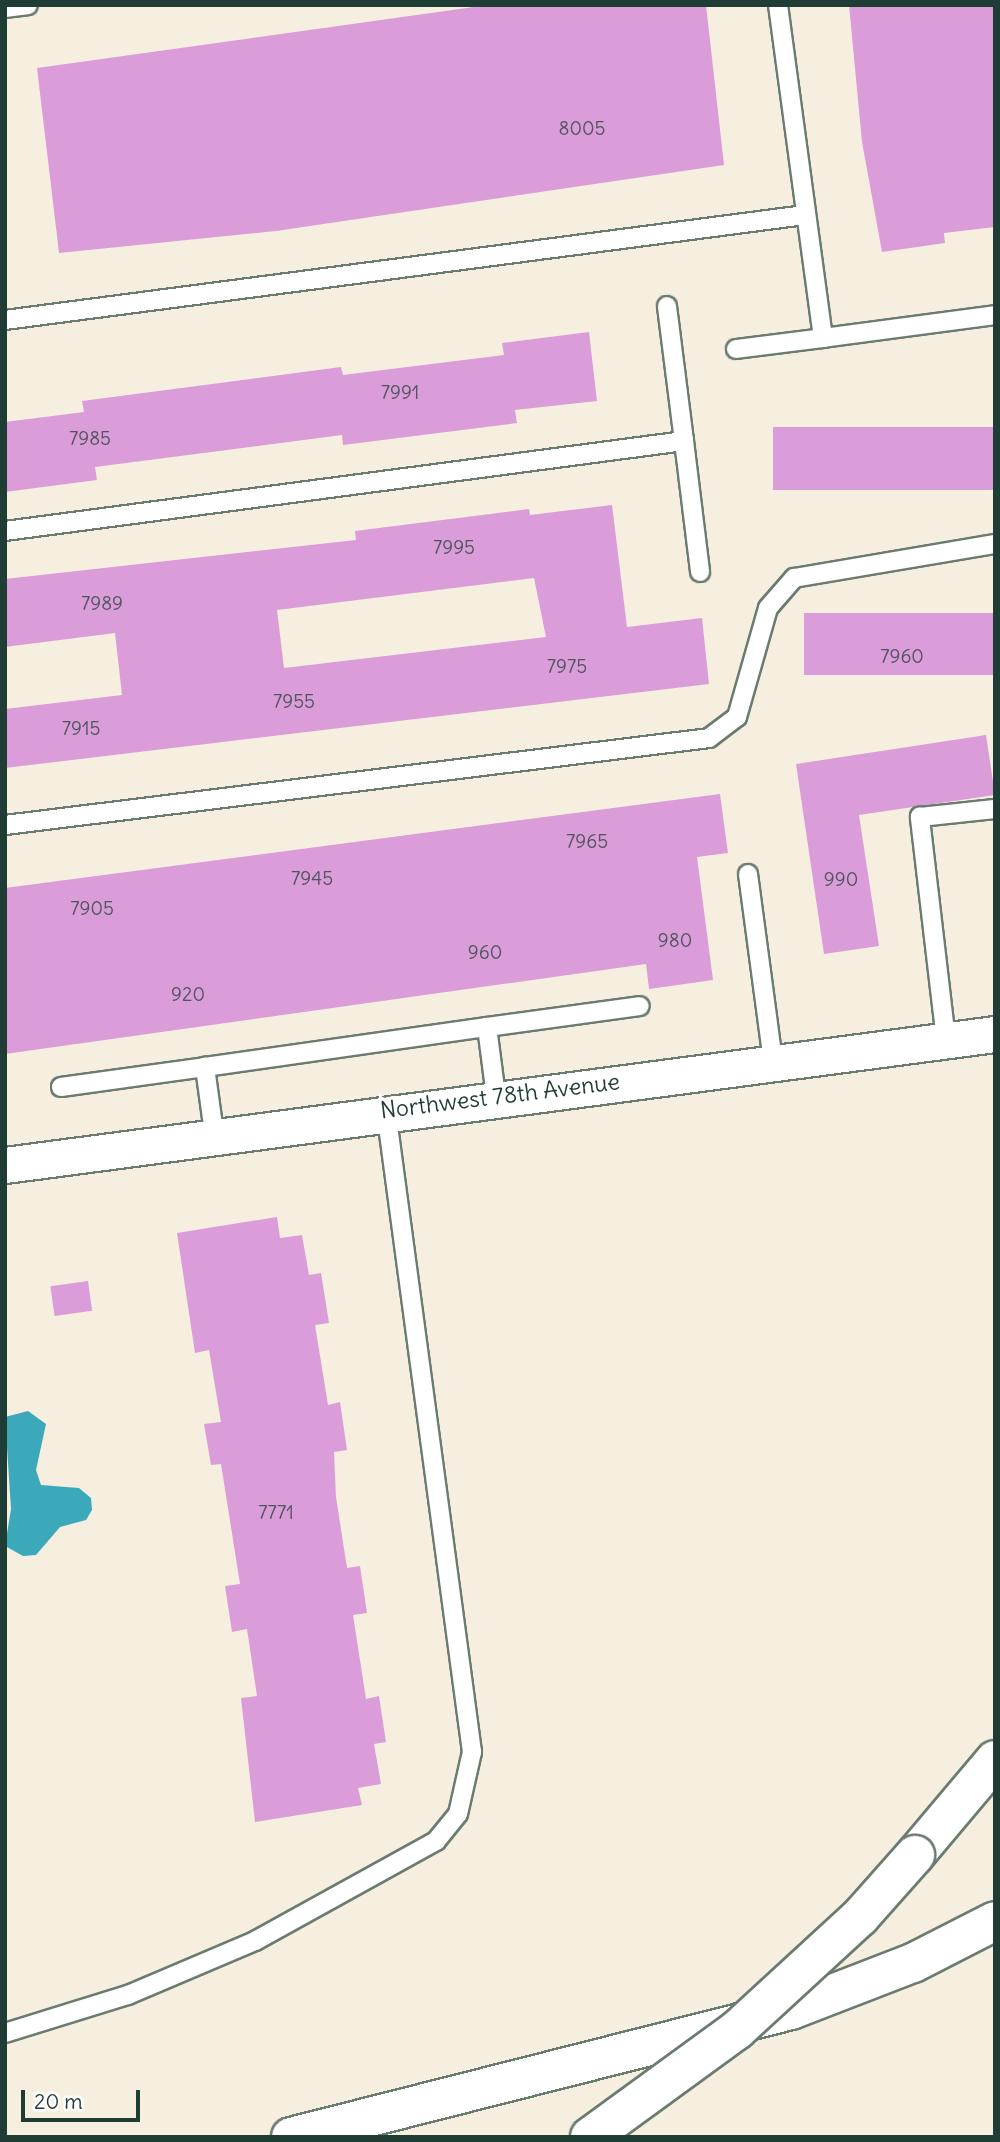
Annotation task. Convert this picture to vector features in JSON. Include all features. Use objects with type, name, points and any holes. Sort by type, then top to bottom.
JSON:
[{"type":"highway","points":[[590,2137],[737,2031],[860,1917],[995,1760]]},
{"type":"highway","points":[[291,2137],[791,2010],[913,1964],[995,1921]]},
{"type":"street","name":"Northwest 78th Avenue","points":[[5,1165],[214,1133],[995,1034]]},
{"type":"lane","points":[[5,8],[28,5]]},
{"type":"lane","points":[[778,5],[823,338]]},
{"type":"lane","points":[[5,320],[805,215]]},
{"type":"lane","points":[[667,306],[700,572]]},
{"type":"lane","points":[[736,349],[995,315]]},
{"type":"lane","points":[[5,531],[684,441]]},
{"type":"lane","points":[[5,825],[709,738],[737,717],[768,608],[793,578],[995,544]]},
{"type":"lane","points":[[946,1040],[920,817],[995,809]]},
{"type":"lane","points":[[748,874],[773,1062]]},
{"type":"lane","points":[[61,1087],[640,1006]]},
{"type":"lane","points":[[487,1027],[496,1096]]},
{"type":"lane","points":[[205,1067],[214,1133]]},
{"type":"lane","points":[[5,2033],[117,1999],[255,1941],[436,1841],[458,1814],[472,1752],[386,1111]]},
{"type":"water","points":[[28,1411],[46,1424],[36,1470],[41,1485],[79,1488],[91,1498],[92,1510],[86,1520],[60,1527],[36,1555],[23,1556],[5,1546],[11,1509],[5,1417]]},
{"type":"building","points":[[488,5],[706,5],[724,165],[276,231],[59,253],[37,68]]},
{"type":"building","points":[[849,5],[995,5],[995,227],[944,233],[945,243],[882,252],[862,142]]},
{"type":"building","points":[[589,332],[597,401],[515,410],[517,423],[343,445],[342,435],[95,467],[97,480],[5,492],[5,422],[84,412],[82,401],[341,367],[343,375],[504,355],[502,343]]},
{"type":"building","points":[[773,427],[995,427],[995,490],[773,490]]},
{"type":"building","points":[[612,505],[627,627],[702,618],[709,684],[5,768],[5,709],[122,695],[115,633],[5,647],[5,579],[356,540],[355,531],[529,509],[530,515]],"holes":[[[534,578],[546,637],[284,668],[277,610]]]},
{"type":"building","points":[[804,613],[995,613],[995,675],[804,675]]},
{"type":"building","points":[[986,735],[995,795],[859,815],[879,946],[824,954],[796,764]]},
{"type":"building","points":[[720,794],[728,853],[697,857],[713,980],[649,989],[646,964],[5,1054],[5,888]]},
{"type":"building","points":[[277,1217],[280,1238],[302,1235],[309,1275],[321,1273],[329,1323],[315,1325],[328,1405],[340,1402],[347,1450],[334,1452],[336,1497],[347,1568],[360,1566],[367,1613],[353,1615],[366,1699],[379,1696],[386,1742],[374,1744],[381,1784],[358,1788],[362,1805],[255,1822],[241,1698],[257,1696],[247,1629],[232,1632],[225,1586],[240,1584],[221,1464],[211,1465],[204,1424],[221,1422],[209,1350],[195,1353],[177,1233]]},
{"type":"building","points":[[88,1281],[92,1311],[55,1316],[50,1286]]}]
